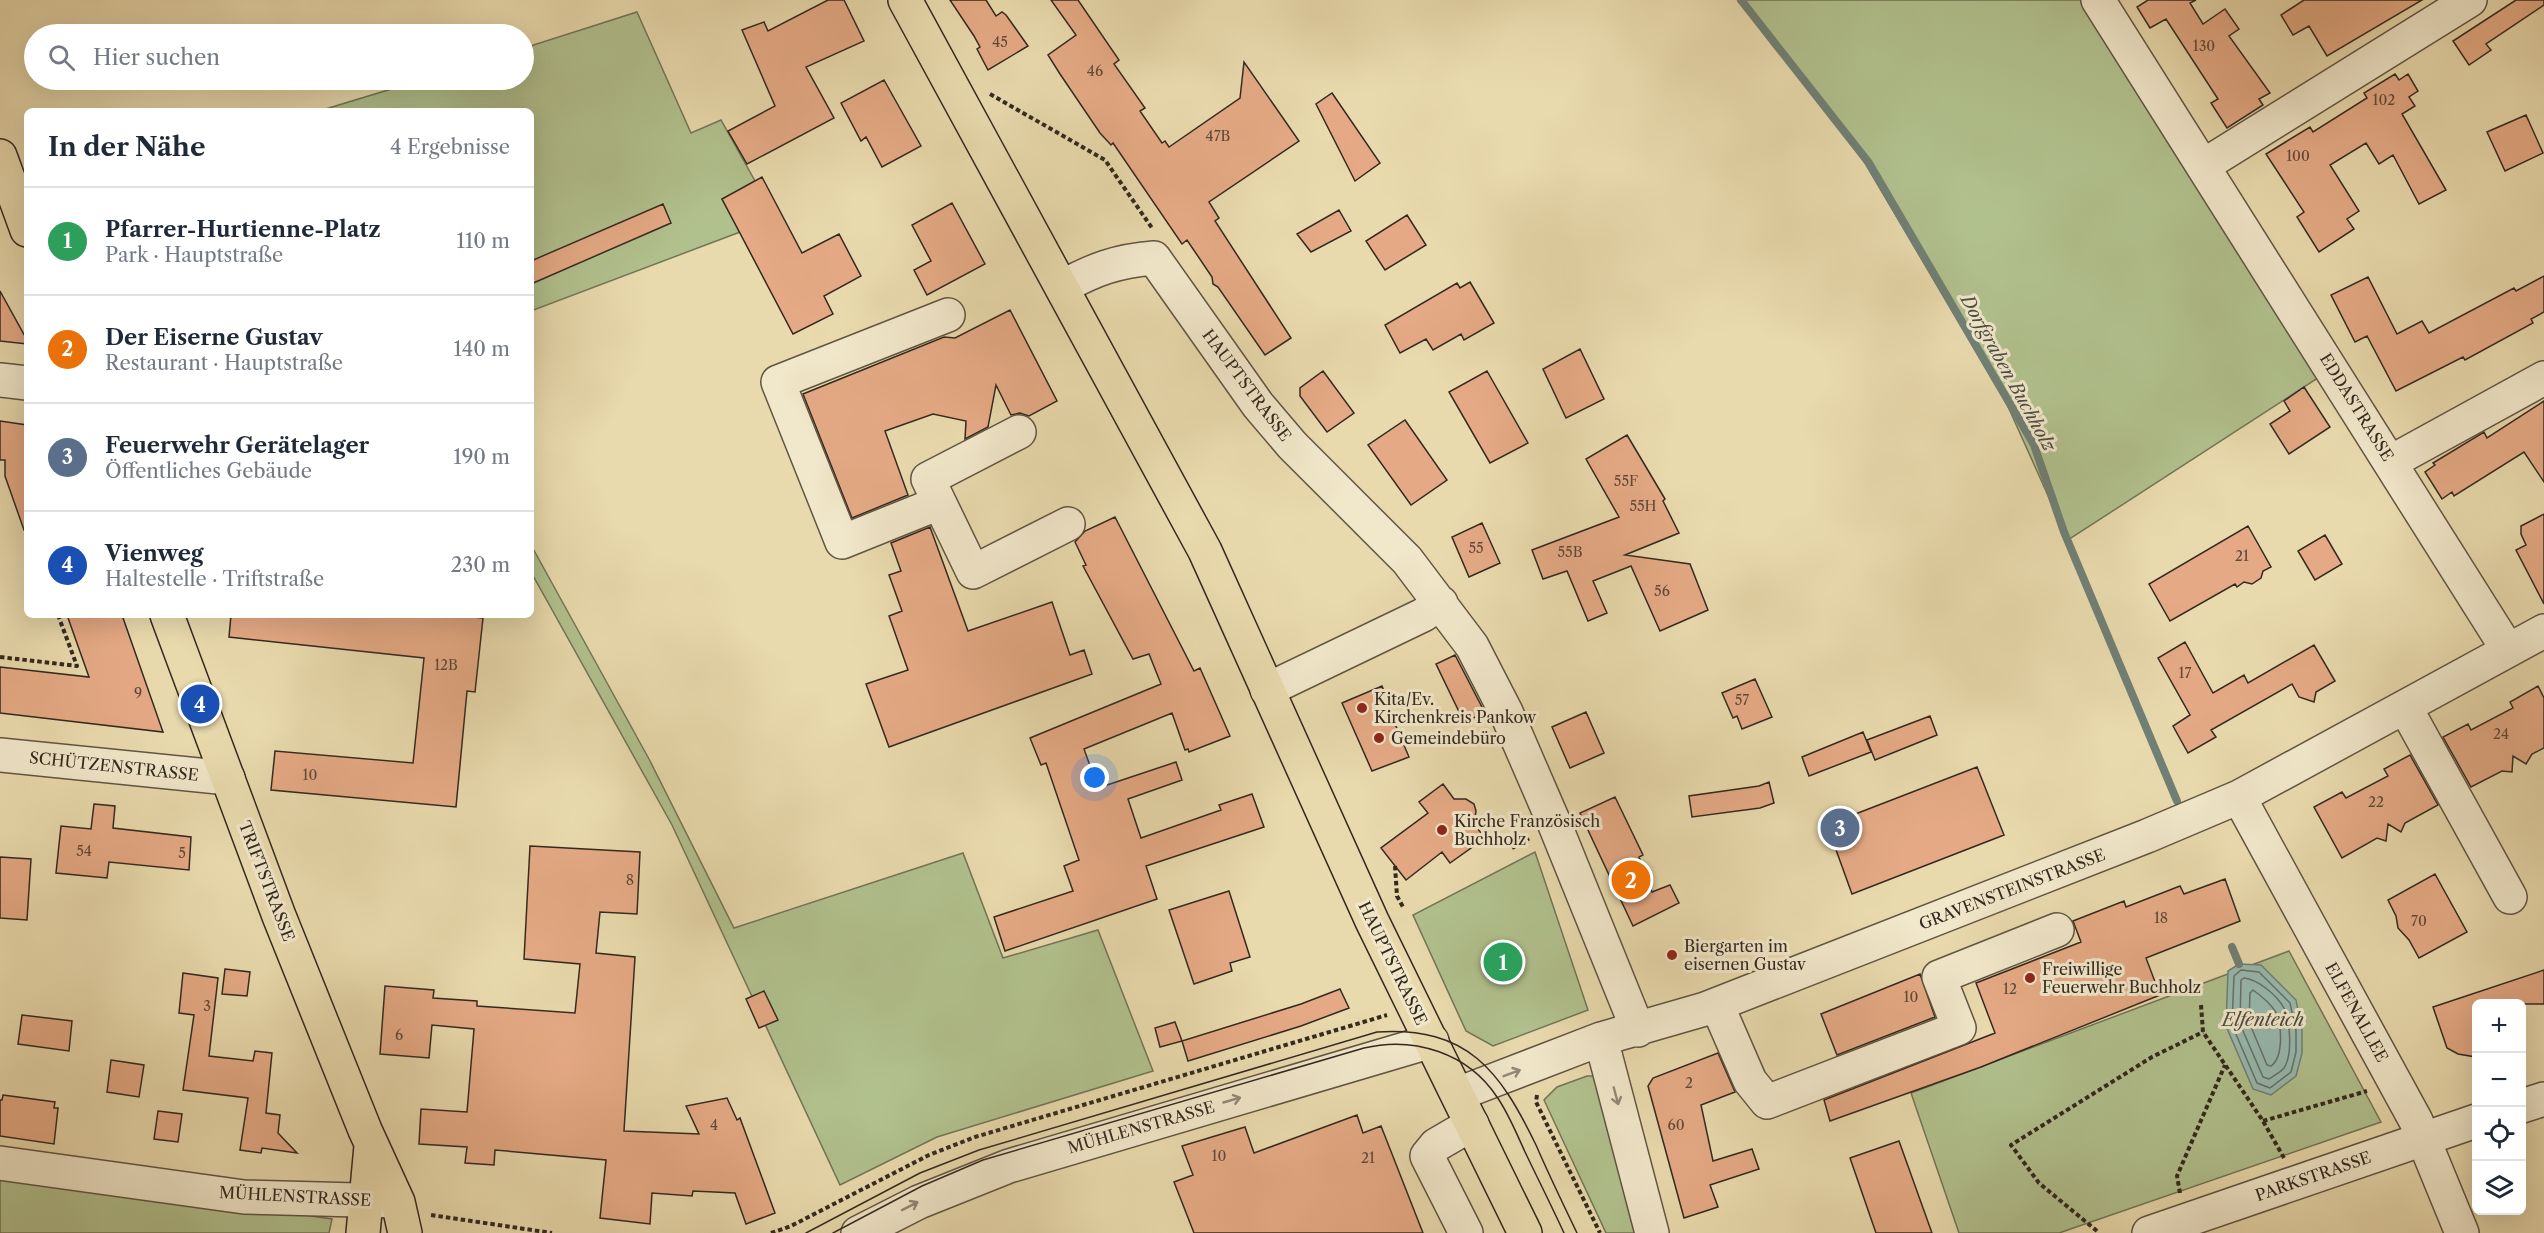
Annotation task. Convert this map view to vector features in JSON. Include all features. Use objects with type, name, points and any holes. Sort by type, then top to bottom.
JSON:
[{"type":"main road","name":"HAUPTSTRASSE","points":[[905,0],[1204,551],[1372,921],[1525,1233]]},
{"type":"main road","points":[[0,156],[24,222]]},
{"type":"main road","name":"TRIFTSTRASSE","points":[[168,618],[279,916],[371,1144],[382,1201],[405,1233]]},
{"type":"main road","name":"TRIFTSTRASSE","points":[[363,1233],[382,1201]]},
{"type":"street","name":"EDDASTRASSE","points":[[2098,0],[2508,650]]},
{"type":"street","points":[[2203,166],[2470,0]]},
{"type":"street","name":"HAUPTSTRASSE","points":[[1062,287],[1092,271],[1122,260],[1154,258],[1258,405],[1292,445],[1395,547],[1441,603],[1472,646],[1506,712],[1555,825],[1638,1030]]},
{"type":"street","points":[[939,503],[842,542],[778,382],[948,315]]},
{"type":"street","points":[[2391,462],[2544,378]]},
{"type":"street","points":[[0,380],[24,383]]},
{"type":"street","points":[[1019,432],[927,479],[973,572],[1068,524]]},
{"type":"street","points":[[1267,690],[1423,615],[1441,603]]},
{"type":"street","name":"GRAVENSTEINSTRASSE","points":[[1458,1094],[1601,1039],[1717,1005],[2125,845],[2239,797],[2544,631]]},
{"type":"street","points":[[2405,707],[2510,897]]},
{"type":"street","name":"SCHÜTZENSTRASSE","points":[[0,755],[228,778]]},
{"type":"street","name":"ELFENALLEE","points":[[2239,797],[2424,1138],[2462,1233]]},
{"type":"street","points":[[1717,1005],[1750,1081],[1767,1102],[1959,1028],[1938,976],[2057,930]]},
{"type":"street","points":[[1601,1039],[1652,1233]]},
{"type":"street","name":"MÜHLENSTRASSE","points":[[858,1233],[937,1194],[1009,1166],[1432,1041]]},
{"type":"street","points":[[2526,1105],[2544,1099]]},
{"type":"street","name":"PARKSTRASSE","points":[[2149,1233],[2472,1122]]},
{"type":"street","points":[[1466,1233],[1427,1156],[1436,1145],[1472,1124]]},
{"type":"street","name":"MÜHLENSTRASSE","points":[[0,1163],[244,1197],[382,1201]]},
{"type":"path","points":[[989,93],[1105,160],[1155,233]]},
{"type":"path","points":[[0,657],[77,666],[59,618]]},
{"type":"path","points":[[1395,866],[1397,896],[1403,907]]},
{"type":"path","points":[[2201,1005],[2203,1032],[2263,1121],[2289,1166]]},
{"type":"path","points":[[2097,1231],[2039,1183],[2011,1145],[2152,1057],[2203,1032]]},
{"type":"path","points":[[2181,1203],[2177,1176],[2225,1065]]},
{"type":"path","points":[[1536,1086],[1536,1102],[1600,1233]]},
{"type":"path","points":[[2263,1121],[2373,1089]]},
{"type":"path","points":[[382,1201],[435,1216],[552,1233]]},
{"type":"green space","points":[[1740,0],[2084,0],[2324,374],[2068,540],[2005,400],[1856,148]]},
{"type":"green space","points":[[637,12],[691,133],[721,120],[755,181],[722,199],[740,232],[534,310],[534,108],[329,108],[388,90],[534,90],[534,45]]},
{"type":"green space","points":[[534,550],[649,759],[734,928],[963,853],[1003,958],[1098,930],[1153,1071],[937,1137],[840,1185],[672,825],[534,577]]},
{"type":"green space","points":[[1535,852],[1588,1010],[1493,1046],[1466,1031],[1413,915]]},
{"type":"green space","points":[[2289,951],[2381,1122],[2059,1233],[1959,1233],[1911,1093]]},
{"type":"green space","points":[[1587,1076],[1597,1076],[1642,1233],[1606,1233],[1544,1100],[1557,1087]]},
{"type":"green space","points":[[0,1173],[332,1219],[329,1233],[0,1233]]},
{"type":"water","name":"Elfenteich","points":[[2239,964],[2261,965],[2296,1000],[2302,1031],[2302,1053],[2296,1076],[2271,1095],[2253,1089],[2226,1026],[2228,971]]},
{"type":"building","points":[[828,0],[844,0],[864,41],[806,67],[834,118],[747,164],[728,131],[775,106],[742,30],[764,22],[768,31]]},
{"type":"building","points":[[950,0],[986,0],[996,16],[1002,12],[1006,15],[1028,46],[988,70],[977,49],[980,47]]},
{"type":"building","points":[[1051,0],[1078,0],[1119,60],[1114,64],[1145,108],[1140,111],[1162,143],[1165,141],[1169,147],[1240,98],[1244,62],[1299,141],[1209,202],[1219,218],[1215,221],[1291,338],[1265,355],[1218,287],[1213,284],[1212,277],[1187,240],[1182,244],[1113,143],[1111,145],[1100,133],[1048,55],[1076,35]]},
{"type":"building","points":[[2148,0],[2196,0],[2190,3],[2203,24],[2225,9],[2239,29],[2229,36],[2270,93],[2259,99],[2263,105],[2227,128],[2211,103],[2218,99],[2166,19],[2150,28],[2137,7]]},
{"type":"building","points":[[2304,0],[2422,0],[2327,56],[2309,26],[2293,35],[2281,15]]},
{"type":"building","points":[[2516,0],[2544,0],[2544,5],[2486,44],[2491,50],[2469,65],[2453,41]]},
{"type":"building","points":[[2395,74],[2399,80],[2408,74],[2418,91],[2409,97],[2415,106],[2402,114],[2446,190],[2419,204],[2393,155],[2379,164],[2366,143],[2330,165],[2359,211],[2347,219],[2354,229],[2319,252],[2297,217],[2304,212],[2266,154],[2310,127],[2313,132],[2367,98],[2364,93]]},
{"type":"building","points":[[884,80],[921,146],[882,167],[866,137],[861,141],[841,103]]},
{"type":"building","points":[[1332,93],[1380,163],[1355,181],[1316,104]]},
{"type":"building","points":[[2526,115],[2543,153],[2505,171],[2487,132]]},
{"type":"building","points":[[762,177],[802,253],[839,234],[861,276],[824,296],[833,314],[793,334],[722,199]]},
{"type":"building","points":[[952,203],[985,264],[927,295],[914,270],[931,261],[912,225]]},
{"type":"building","points":[[663,204],[671,223],[534,283],[534,260]]},
{"type":"building","points":[[1339,210],[1351,231],[1311,252],[1297,234]]},
{"type":"building","points":[[1407,215],[1426,245],[1385,270],[1366,241]]},
{"type":"building","points":[[2544,276],[2544,312],[2531,319],[2533,323],[2465,360],[2463,357],[2396,391],[2367,336],[2355,342],[2331,295],[2368,277],[2397,334],[2422,321],[2429,333],[2514,288],[2516,291]]},
{"type":"building","points":[[1470,282],[1494,323],[1464,340],[1461,334],[1433,350],[1426,339],[1400,353],[1385,325],[1457,283],[1460,288]]},
{"type":"building","points":[[0,291],[24,335],[24,344],[0,341]]},
{"type":"building","points":[[1010,310],[1057,401],[1029,416],[1020,413],[1011,415],[996,385],[988,427],[965,439],[966,421],[933,414],[885,431],[908,495],[852,518],[803,394],[944,337],[955,338]]},
{"type":"building","points":[[1580,349],[1604,399],[1566,418],[1543,369]]},
{"type":"building","points":[[1323,371],[1354,413],[1327,432],[1300,396],[1300,388]]},
{"type":"building","points":[[1487,371],[1528,443],[1490,463],[1449,392]]},
{"type":"building","points":[[2304,387],[2330,427],[2289,454],[2270,424],[2290,411],[2284,401]]},
{"type":"building","points":[[2544,401],[2544,482],[2524,452],[2454,496],[2452,492],[2442,499],[2425,472],[2435,465],[2433,463],[2484,432],[2487,438]]},
{"type":"building","points":[[1405,420],[1447,480],[1411,505],[1368,445]]},
{"type":"building","points":[[0,421],[24,425],[24,530],[5,476],[5,460],[0,460]]},
{"type":"building","points":[[1627,435],[1665,499],[1663,501],[1679,533],[1625,555],[1690,564],[1708,610],[1660,631],[1631,566],[1593,581],[1607,613],[1588,621],[1567,571],[1543,579],[1532,550],[1619,517],[1586,459]]},
{"type":"building","points":[[2544,514],[2544,604],[2516,550],[2526,545],[2521,534],[2521,526]]},
{"type":"building","points":[[1115,517],[1194,671],[1200,668],[1230,736],[1189,752],[1188,749],[1185,750],[1172,713],[1084,749],[1098,788],[1176,762],[1182,780],[1128,799],[1141,838],[1221,810],[1219,805],[1252,794],[1264,827],[1146,866],[1157,899],[1005,951],[994,917],[1073,891],[1064,866],[1079,860],[1046,763],[1041,765],[1030,738],[1161,684],[1149,654],[1133,659],[1083,566],[1086,565],[1075,542],[1085,531]]},
{"type":"building","points":[[1482,523],[1500,563],[1469,577],[1452,537]]},
{"type":"building","points":[[2248,526],[2271,567],[2263,571],[2261,578],[2252,584],[2244,582],[2237,587],[2235,584],[2170,621],[2149,584]]},
{"type":"building","points":[[930,527],[968,631],[1052,602],[1070,655],[1084,650],[1092,674],[889,747],[866,684],[908,670],[889,616],[902,611],[889,575],[901,571],[891,543]]},
{"type":"building","points":[[2325,535],[2342,564],[2315,580],[2298,551]]},
{"type":"building","points":[[68,618],[123,618],[163,732],[0,713],[0,667],[89,677]]},
{"type":"building","points":[[231,618],[483,618],[475,692],[467,691],[456,807],[271,790],[275,751],[413,763],[424,658],[229,637]]},
{"type":"building","points":[[2185,642],[2213,693],[2244,675],[2248,683],[2314,645],[2335,681],[2316,692],[2314,702],[2299,697],[2292,684],[2211,730],[2216,737],[2188,753],[2173,726],[2190,715],[2158,658]]},
{"type":"building","points":[[1455,655],[1485,713],[1464,722],[1436,664]]},
{"type":"building","points":[[1755,679],[1772,717],[1742,729],[1737,716],[1733,718],[1722,693]]},
{"type":"building","points":[[1382,686],[1409,757],[1372,771],[1342,703]]},
{"type":"building","points":[[2538,686],[2544,698],[2544,748],[2532,754],[2526,764],[2513,756],[2512,772],[2502,771],[2471,787],[2443,737],[2468,724],[2471,730],[2513,708],[2510,702]]},
{"type":"building","points":[[1586,712],[1604,753],[1570,768],[1552,727]]},
{"type":"building","points":[[1930,716],[1937,735],[1875,760],[1867,740]]},
{"type":"building","points":[[1863,732],[1871,752],[1809,776],[1802,757]]},
{"type":"building","points":[[2410,755],[2438,805],[2405,823],[2401,832],[2388,824],[2386,841],[2377,838],[2342,858],[2314,807],[2342,792],[2346,798],[2388,776],[2384,769]]},
{"type":"building","points":[[1977,767],[2004,835],[1852,894],[1827,825]]},
{"type":"building","points":[[1769,782],[1774,803],[1760,808],[1692,817],[1689,796],[1759,786]]},
{"type":"building","name":"Kirche Französisch Buchholz","points":[[1443,784],[1454,799],[1466,799],[1474,804],[1476,811],[1474,824],[1485,838],[1450,863],[1442,852],[1406,880],[1381,848],[1428,813],[1419,802]]},
{"type":"building","points":[[1615,797],[1643,855],[1639,857],[1652,892],[1670,885],[1679,903],[1633,926],[1580,813]]},
{"type":"building","points":[[94,804],[115,806],[113,828],[191,837],[189,870],[109,862],[107,878],[56,873],[61,826],[91,829]]},
{"type":"building","points":[[530,846],[640,852],[637,914],[600,912],[596,953],[635,957],[624,1131],[699,1134],[686,1106],[727,1098],[737,1120],[740,1118],[775,1213],[746,1224],[735,1193],[693,1191],[692,1196],[652,1193],[650,1224],[600,1218],[606,1160],[495,1150],[494,1165],[465,1163],[467,1147],[419,1144],[421,1109],[467,1112],[474,1029],[432,1025],[429,1058],[380,1054],[385,986],[434,990],[433,998],[477,1001],[477,1006],[575,1013],[580,964],[524,959]]},
{"type":"building","points":[[0,857],[31,859],[27,920],[0,918]]},
{"type":"building","points":[[2435,874],[2467,932],[2419,958],[2409,940],[2398,928],[2396,916],[2388,900]]},
{"type":"building","points":[[2225,879],[2240,921],[2146,958],[2160,995],[1981,1067],[1830,1121],[1824,1100],[1995,1033],[1976,983],[2081,942],[2073,921],[2124,901],[2126,907],[2180,886],[2184,894]]},
{"type":"building","points":[[1229,891],[1250,957],[1230,963],[1232,971],[1194,984],[1169,910]]},
{"type":"building","points":[[225,969],[250,972],[247,996],[222,994]]},
{"type":"building","points":[[2544,970],[2544,1004],[2526,1004],[2526,999],[2472,999],[2472,1056],[2458,1054],[2447,1048],[2433,1007]]},
{"type":"building","points":[[183,973],[218,978],[209,1056],[253,1061],[255,1051],[272,1053],[266,1113],[280,1115],[278,1133],[297,1153],[262,1148],[261,1153],[240,1150],[248,1098],[183,1090],[194,1015],[179,1013]]},
{"type":"building","points":[[1920,974],[1935,1017],[1837,1055],[1821,1014]]},
{"type":"building","points":[[1340,989],[1349,1008],[1301,1026],[1188,1061],[1182,1041],[1301,1004]]},
{"type":"building","points":[[764,991],[778,1020],[759,1028],[746,999]]},
{"type":"building","points":[[22,1015],[72,1021],[69,1051],[18,1044]]},
{"type":"building","points":[[1175,1022],[1182,1041],[1160,1047],[1155,1028]]},
{"type":"building","points":[[1718,1053],[1735,1092],[1701,1105],[1713,1161],[1752,1149],[1759,1169],[1710,1185],[1718,1207],[1684,1218],[1648,1086],[1653,1078]]},
{"type":"building","points":[[111,1060],[144,1065],[139,1097],[107,1092]]},
{"type":"building","points":[[3,1095],[55,1102],[54,1108],[58,1108],[54,1144],[0,1136],[0,1100]]},
{"type":"building","points":[[158,1111],[182,1114],[178,1142],[154,1139]]},
{"type":"building","points":[[1357,1115],[1363,1133],[1381,1126],[1423,1233],[1194,1233],[1174,1182],[1193,1175],[1182,1146],[1245,1127],[1254,1153]]},
{"type":"building","points":[[1899,1141],[1932,1233],[1876,1233],[1850,1158]]},
{"type":"waterway","name":"Dorfgraben Buchholz","points":[[1741,0],[1869,163],[2034,445],[2064,532],[2177,801]]},
{"type":"waterway","name":"Dorfgraben Buchholz","points":[[2232,947],[2239,964]]},
{"type":"tram line","points":[[806,1233],[920,1173],[979,1150],[1377,1032],[1408,1032],[1435,1037],[1458,1046],[1477,1058],[1494,1075],[1523,1119],[1577,1233]]},
{"type":"tram line","points":[[833,1233],[922,1186],[983,1160],[1364,1048],[1402,1044],[1438,1051],[1471,1069],[1485,1082],[1509,1117],[1564,1233]]},
{"type":"place","name":"Vienweg","points":[[200,704]]},
{"type":"place","name":"Kita/Ev. Kirchenkreis Pankow","points":[[1362,708]]},
{"type":"place","name":"Gemeindebüro","points":[[1379,738]]},
{"type":"place","name":"Feuerwehr Gerätelager","points":[[1840,828]]},
{"type":"place","name":"Kirche Französisch Buchholz","points":[[1442,830]]},
{"type":"place","name":"Der Eiserne Gustav","points":[[1631,880]]},
{"type":"place","name":"Biergarten im eisernen Gustav","points":[[1672,955]]},
{"type":"place","name":"Pfarrer-Hurtienne-Platz","points":[[1503,962]]},
{"type":"place","name":"Freiwillige Feuerwehr Buchholz","points":[[2030,978]]}]
